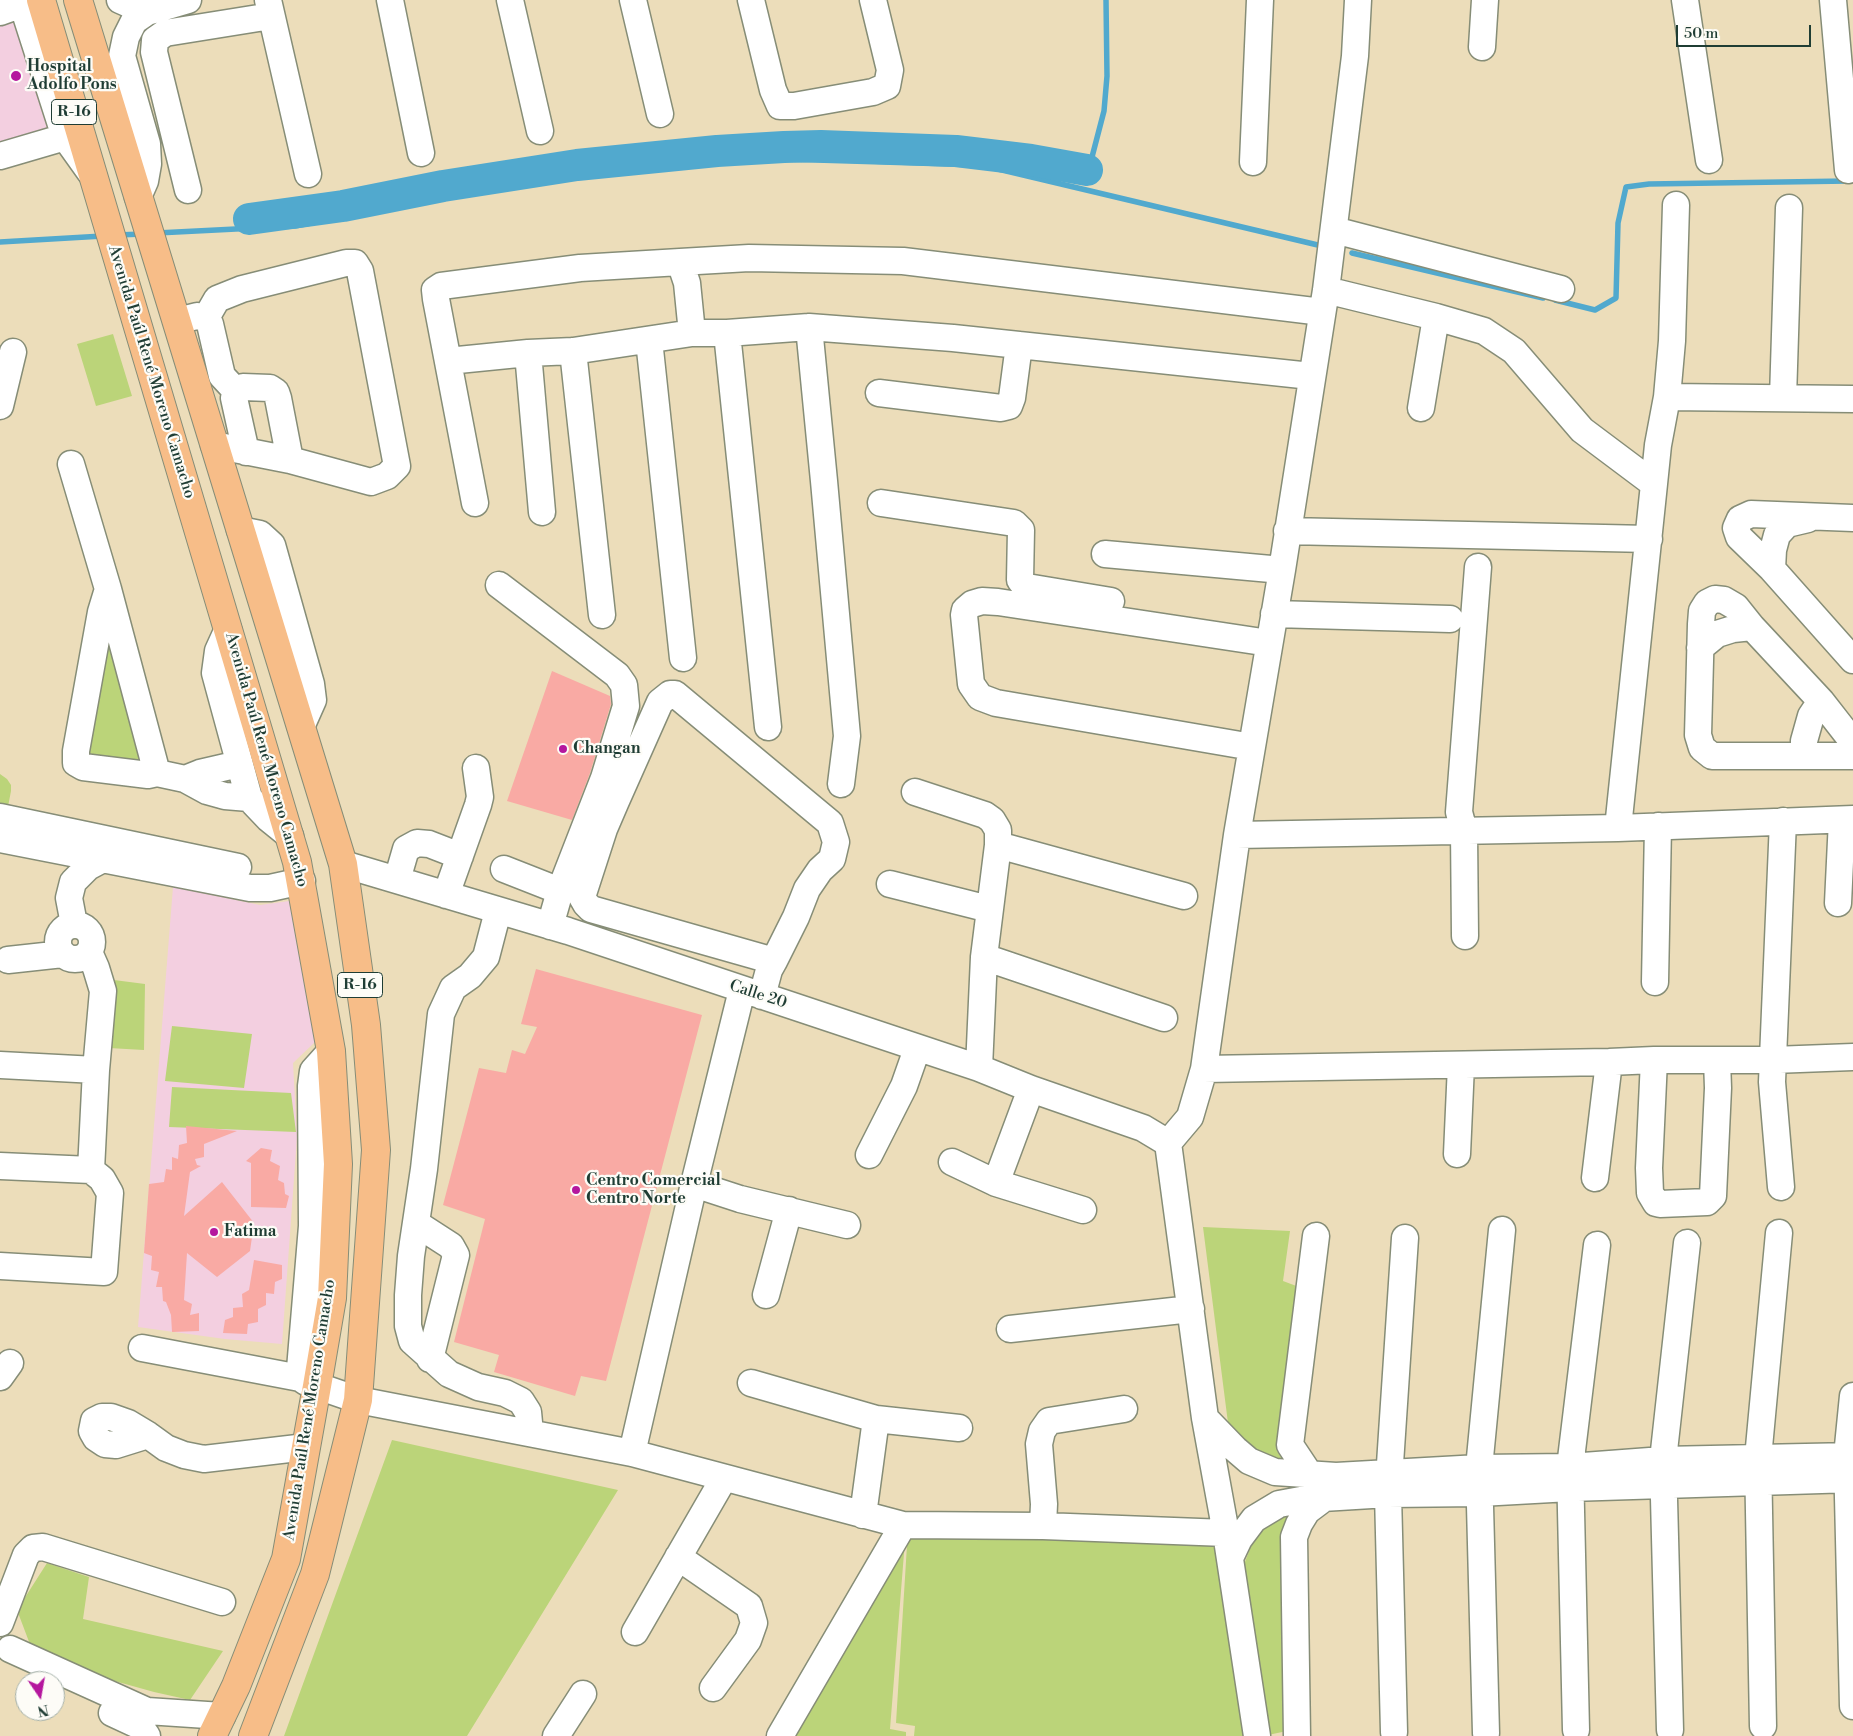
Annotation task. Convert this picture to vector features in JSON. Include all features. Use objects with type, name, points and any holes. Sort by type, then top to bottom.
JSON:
[{"type":"main road","name":"Avenida Paúl René Moreno Camacho","points":[[78,0],[343,864],[366,1025],[376,1150],[358,1400],[315,1574],[253,1736]]},
{"type":"main road","name":"Avenida Paúl René Moreno Camacho","points":[[21,4],[92,175],[228,629],[296,860],[331,1051],[338,1164],[332,1298],[308,1382],[306,1447],[286,1559],[236,1686],[217,1726]]},
{"type":"street","points":[[120,0],[147,12]]},
{"type":"street","points":[[146,221],[147,144],[122,56],[126,37],[134,21],[147,12],[188,0]]},
{"type":"street","points":[[390,0],[421,153]]},
{"type":"street","points":[[510,0],[540,131]]},
{"type":"street","points":[[633,0],[660,114]]},
{"type":"street","points":[[751,0],[773,90],[780,106],[794,106],[873,92],[886,86],[890,70],[873,0]]},
{"type":"street","points":[[1252,162],[1260,0]]},
{"type":"street","points":[[1257,1736],[1226,1532],[1205,1418],[1168,1143],[1190,1117],[1204,1070],[1237,835],[1282,570],[1324,301],[1355,56],[1358,0]]},
{"type":"street","points":[[1482,47],[1486,0]]},
{"type":"street","points":[[1685,0],[1709,160]]},
{"type":"street","points":[[1833,0],[1848,170]]},
{"type":"street","points":[[21,4],[65,138],[92,175]]},
{"type":"street","points":[[188,190],[154,52],[156,40],[165,33],[270,8],[308,174]]},
{"type":"street","points":[[0,156],[65,138]]},
{"type":"street","points":[[1618,828],[1658,445],[1667,397],[1672,341],[1676,205]]},
{"type":"street","points":[[1783,398],[1789,208]]},
{"type":"street","points":[[1334,230],[1561,289]]},
{"type":"street","points":[[475,503],[435,290],[442,286],[580,268],[749,258],[902,261],[1324,301],[1436,317],[1484,331],[1514,350],[1582,430],[1654,484]]},
{"type":"street","points":[[680,262],[687,283],[692,333]]},
{"type":"street","points":[[206,318],[217,299],[242,289],[346,263],[356,263],[360,271],[397,466],[388,476],[371,482],[290,460],[214,445]]},
{"type":"street","points":[[176,322],[198,316],[206,318],[210,324],[222,376],[236,391]]},
{"type":"street","points":[[1421,408],[1436,317]]},
{"type":"street","points":[[448,361],[573,350],[692,333],[728,333],[809,327],[1019,345],[1311,376]]},
{"type":"street","points":[[809,327],[847,736],[842,784]]},
{"type":"street","points":[[728,333],[768,727]]},
{"type":"street","points":[[649,340],[683,658]]},
{"type":"street","points":[[878,393],[1001,408],[1009,406],[1012,398],[1019,345]]},
{"type":"street","points":[[573,350],[602,615]]},
{"type":"street","points":[[0,406],[13,352]]},
{"type":"street","points":[[528,353],[542,512]]},
{"type":"street","points":[[246,452],[234,398],[236,391],[243,387],[270,388],[276,392],[290,460]]},
{"type":"street","points":[[1667,397],[1853,398]]},
{"type":"street","points":[[71,464],[108,589],[157,773]]},
{"type":"street","points":[[881,503],[1014,523],[1021,530],[1020,580],[1027,587],[1272,629]]},
{"type":"street","points":[[1853,518],[1751,514],[1740,519],[1736,528],[1739,537],[1772,569],[1853,660]]},
{"type":"street","points":[[1772,569],[1773,550],[1777,535],[1787,524],[1814,517]]},
{"type":"street","points":[[1287,531],[1648,539]]},
{"type":"street","points":[[1105,554],[1282,570]]},
{"type":"street","points":[[1466,936],[1464,831],[1459,812],[1478,567]]},
{"type":"street","points":[[499,585],[617,675],[624,685],[626,706],[604,778],[560,892],[550,926]]},
{"type":"street","points":[[108,589],[99,621],[76,751],[76,763],[83,767],[148,775],[157,773],[185,779],[207,791],[225,796],[249,798]]},
{"type":"street","points":[[1853,742],[1821,701],[1752,628],[1736,607],[1724,600],[1715,599],[1707,603],[1702,611],[1700,648],[1698,735],[1702,748],[1712,756],[1853,756]]},
{"type":"street","points":[[1252,747],[996,703],[980,697],[971,684],[965,610],[972,604],[982,601],[1272,629],[1450,619]]},
{"type":"street","points":[[1700,648],[1718,634],[1752,628]]},
{"type":"street","points":[[0,839],[107,850],[253,870],[270,871],[296,860],[269,819],[249,798],[215,673],[218,651],[228,629]]},
{"type":"street","points":[[632,1453],[694,1184],[752,993],[774,961],[807,890],[820,870],[832,858],[836,842],[830,824],[675,694],[670,694],[660,702],[616,801],[604,829],[582,897],[591,909],[774,961]]},
{"type":"street","points":[[1804,756],[1804,741],[1810,716],[1821,701]]},
{"type":"street","points":[[185,779],[200,773],[239,764]]},
{"type":"street","points":[[446,895],[480,797],[476,768]]},
{"type":"street","points":[[915,792],[985,815],[992,820],[998,830],[998,845],[984,957],[979,1068]]},
{"type":"street","points":[[0,817],[107,850]]},
{"type":"street","points":[[1237,835],[1618,828],[1848,819],[1838,903]]},
{"type":"street","points":[[1781,1187],[1772,1082],[1783,821]]},
{"type":"street","points":[[1655,982],[1658,826]]},
{"type":"street","points":[[397,880],[406,849],[417,843],[429,844],[460,856]]},
{"type":"street","points":[[998,845],[1184,896]]},
{"type":"street","points":[[74,924],[69,898],[73,882],[107,850]]},
{"type":"street","name":"Calle 20","points":[[343,864],[550,926],[979,1068],[1031,1089],[1143,1128],[1168,1143]]},
{"type":"street","points":[[504,869],[560,892]]},
{"type":"street","points":[[890,884],[989,909]]},
{"type":"street","points":[[498,910],[486,957],[470,976],[453,988],[441,1014],[417,1224],[411,1256],[408,1326],[412,1341],[449,1374],[478,1387],[505,1393],[521,1401],[528,1412],[530,1433]]},
{"type":"street","points":[[74,924],[84,927],[91,934],[92,943],[89,952],[81,958],[72,959],[63,954],[58,946],[59,936],[64,928],[74,924]]},
{"type":"street","points":[[89,952],[103,991],[96,1070],[91,1170]]},
{"type":"street","points":[[8,960],[63,954]]},
{"type":"street","points":[[984,957],[1164,1018]]},
{"type":"street","points":[[869,1154],[904,1086],[917,1048]]},
{"type":"street","points":[[1204,1070],[1853,1057]]},
{"type":"street","points":[[1654,1060],[1649,1168],[1650,1193],[1656,1203],[1660,1204],[1707,1202],[1713,1196],[1718,1088],[1717,1060]]},
{"type":"street","points":[[1595,1178],[1609,1062]]},
{"type":"street","points":[[1457,1154],[1461,1064]]},
{"type":"street","points":[[0,1065],[96,1070]]},
{"type":"street","points":[[996,1183],[1031,1089]]},
{"type":"street","points":[[952,1162],[996,1183],[1083,1210]]},
{"type":"street","points":[[0,1166],[91,1170],[102,1179],[110,1194],[104,1272],[0,1266]]},
{"type":"street","points":[[694,1184],[740,1198],[847,1225]]},
{"type":"street","points":[[766,1296],[788,1210]]},
{"type":"street","points":[[417,1224],[451,1246],[456,1255],[430,1359]]},
{"type":"street","points":[[1486,1733],[1479,1468],[1502,1230]]},
{"type":"street","points":[[1763,1726],[1758,1470],[1779,1233]]},
{"type":"street","points":[[1310,1475],[1290,1445],[1316,1236]]},
{"type":"street","points":[[1394,1732],[1389,1484],[1405,1238]]},
{"type":"street","points":[[1670,1730],[1664,1473],[1688,1243]]},
{"type":"street","points":[[1576,1730],[1570,1478],[1597,1245]]},
{"type":"street","points":[[1010,1329],[1191,1309]]},
{"type":"street","points":[[142,1348],[308,1382],[358,1400],[632,1453],[903,1525],[1043,1526],[1226,1532]]},
{"type":"street","points":[[752,1383],[876,1419],[959,1428]]},
{"type":"street","points":[[1853,1396],[1850,1467],[1853,1706]]},
{"type":"street","points":[[1043,1526],[1044,1504],[1039,1444],[1042,1431],[1049,1421],[1124,1409]]},
{"type":"street","points":[[1205,1418],[1249,1461],[1275,1472],[1336,1476],[1480,1494],[1570,1478],[1850,1467]]},
{"type":"street","points":[[863,1515],[876,1419]]},
{"type":"street","points":[[148,1435],[166,1448],[184,1455],[204,1459],[306,1447]]},
{"type":"street","points":[[1230,1558],[1239,1539],[1254,1519],[1279,1504],[1323,1498],[1479,1468],[1570,1478]]},
{"type":"street","points":[[636,1632],[724,1478]]},
{"type":"street","points":[[1297,1736],[1294,1537],[1307,1511],[1323,1498]]},
{"type":"street","points":[[780,1736],[903,1525]]},
{"type":"street","points":[[3,1655],[12,1643],[10,1631],[0,1623],[26,1555],[33,1548],[43,1547],[222,1602]]},
{"type":"street","points":[[678,1558],[749,1606],[754,1623],[748,1640],[713,1688]]},
{"type":"street","points":[[3,1655],[147,1711],[217,1726]]},
{"type":"street","points":[[3,1655],[28,1671]]},
{"type":"street","points":[[65,1691],[140,1726],[147,1736]]},
{"type":"street","points":[[556,1736],[583,1694]]},
{"type":"shaded area","name":"Hospital Adolfo Pons","points":[[0,0],[8,0],[55,152],[0,169]]},
{"type":"shaded area","points":[[173,887],[260,905],[289,901],[315,1042],[293,1063],[297,1137],[282,1344],[225,1339],[138,1327]]},
{"type":"green space","points":[[113,334],[132,396],[96,406],[77,344]]},
{"type":"green space","points":[[109,623],[148,764],[87,753]]},
{"type":"green space","points":[[0,774],[11,785],[6,817],[0,816]]},
{"type":"green space","points":[[114,980],[145,984],[144,1050],[109,1048]]},
{"type":"green space","points":[[172,1026],[252,1034],[244,1088],[165,1081]]},
{"type":"green space","points":[[172,1087],[291,1093],[296,1132],[169,1127]]},
{"type":"green space","points":[[1203,1227],[1290,1231],[1283,1281],[1299,1287],[1277,1451],[1287,1467],[1252,1454],[1228,1423]]},
{"type":"green space","points":[[392,1440],[618,1490],[467,1736],[284,1736]]},
{"type":"green space","points":[[1297,1509],[1284,1523],[1287,1731],[1268,1735],[1240,1575],[1251,1546],[1274,1514]]},
{"type":"green space","points":[[906,1528],[890,1729],[906,1732],[906,1736],[786,1736]]},
{"type":"green space","points":[[908,1529],[1220,1540],[1250,1736],[914,1736],[915,1726],[896,1723]]},
{"type":"green space","points":[[47,1563],[89,1577],[83,1619],[223,1651],[190,1700],[86,1673],[31,1647],[17,1610]]},
{"type":"building","name":"Changan","points":[[552,671],[610,696],[611,704],[590,773],[572,820],[507,801]]},
{"type":"building","points":[[536,969],[702,1015],[606,1381],[581,1376],[575,1396],[494,1372],[499,1355],[454,1342],[485,1219],[443,1205],[479,1068],[506,1073],[512,1050],[525,1054],[537,1027],[521,1024]]},
{"type":"building","points":[[186,1126],[237,1131],[204,1144],[204,1157],[195,1159],[197,1165],[201,1166],[190,1172],[184,1216],[222,1182],[254,1223],[250,1251],[217,1277],[187,1253],[184,1300],[192,1304],[190,1315],[199,1313],[199,1331],[172,1332],[171,1315],[166,1302],[163,1301],[162,1287],[156,1287],[159,1272],[151,1270],[152,1256],[144,1253],[149,1184],[164,1182],[166,1169],[172,1170],[172,1157],[178,1159],[179,1145],[187,1143]]},
{"type":"building","points":[[261,1148],[272,1150],[270,1161],[280,1166],[278,1180],[284,1183],[285,1194],[289,1196],[286,1208],[251,1207],[251,1163],[246,1161]]},
{"type":"building","points":[[254,1260],[282,1265],[282,1279],[275,1282],[274,1294],[266,1293],[266,1305],[258,1309],[258,1322],[248,1324],[247,1334],[223,1333],[225,1320],[233,1317],[233,1308],[243,1307],[242,1294],[249,1290]]},
{"type":"waterway","points":[[1087,170],[1104,111],[1107,76],[1106,0]]},
{"type":"waterway","points":[[249,219],[343,206],[443,186],[577,165],[717,151],[784,147],[821,146],[956,151],[1031,160],[1087,170]]},
{"type":"waterway","points":[[157,233],[295,226],[576,174],[750,158],[981,165],[1322,246]]},
{"type":"waterway","points":[[1555,300],[1595,310],[1616,298],[1618,223],[1626,187],[1649,184],[1848,181]]},
{"type":"waterway","points":[[117,235],[143,234]]},
{"type":"waterway","points":[[0,242],[103,236]]},
{"type":"waterway","points":[[1352,253],[1543,298]]},
{"type":"place","name":"Hospital Adolfo Pons","points":[[16,76]]},
{"type":"place","name":"Changan","points":[[563,749]]},
{"type":"place","name":"Centro Comercial Centro Norte","points":[[576,1190]]},
{"type":"place","name":"Fatima","points":[[214,1232]]}]
